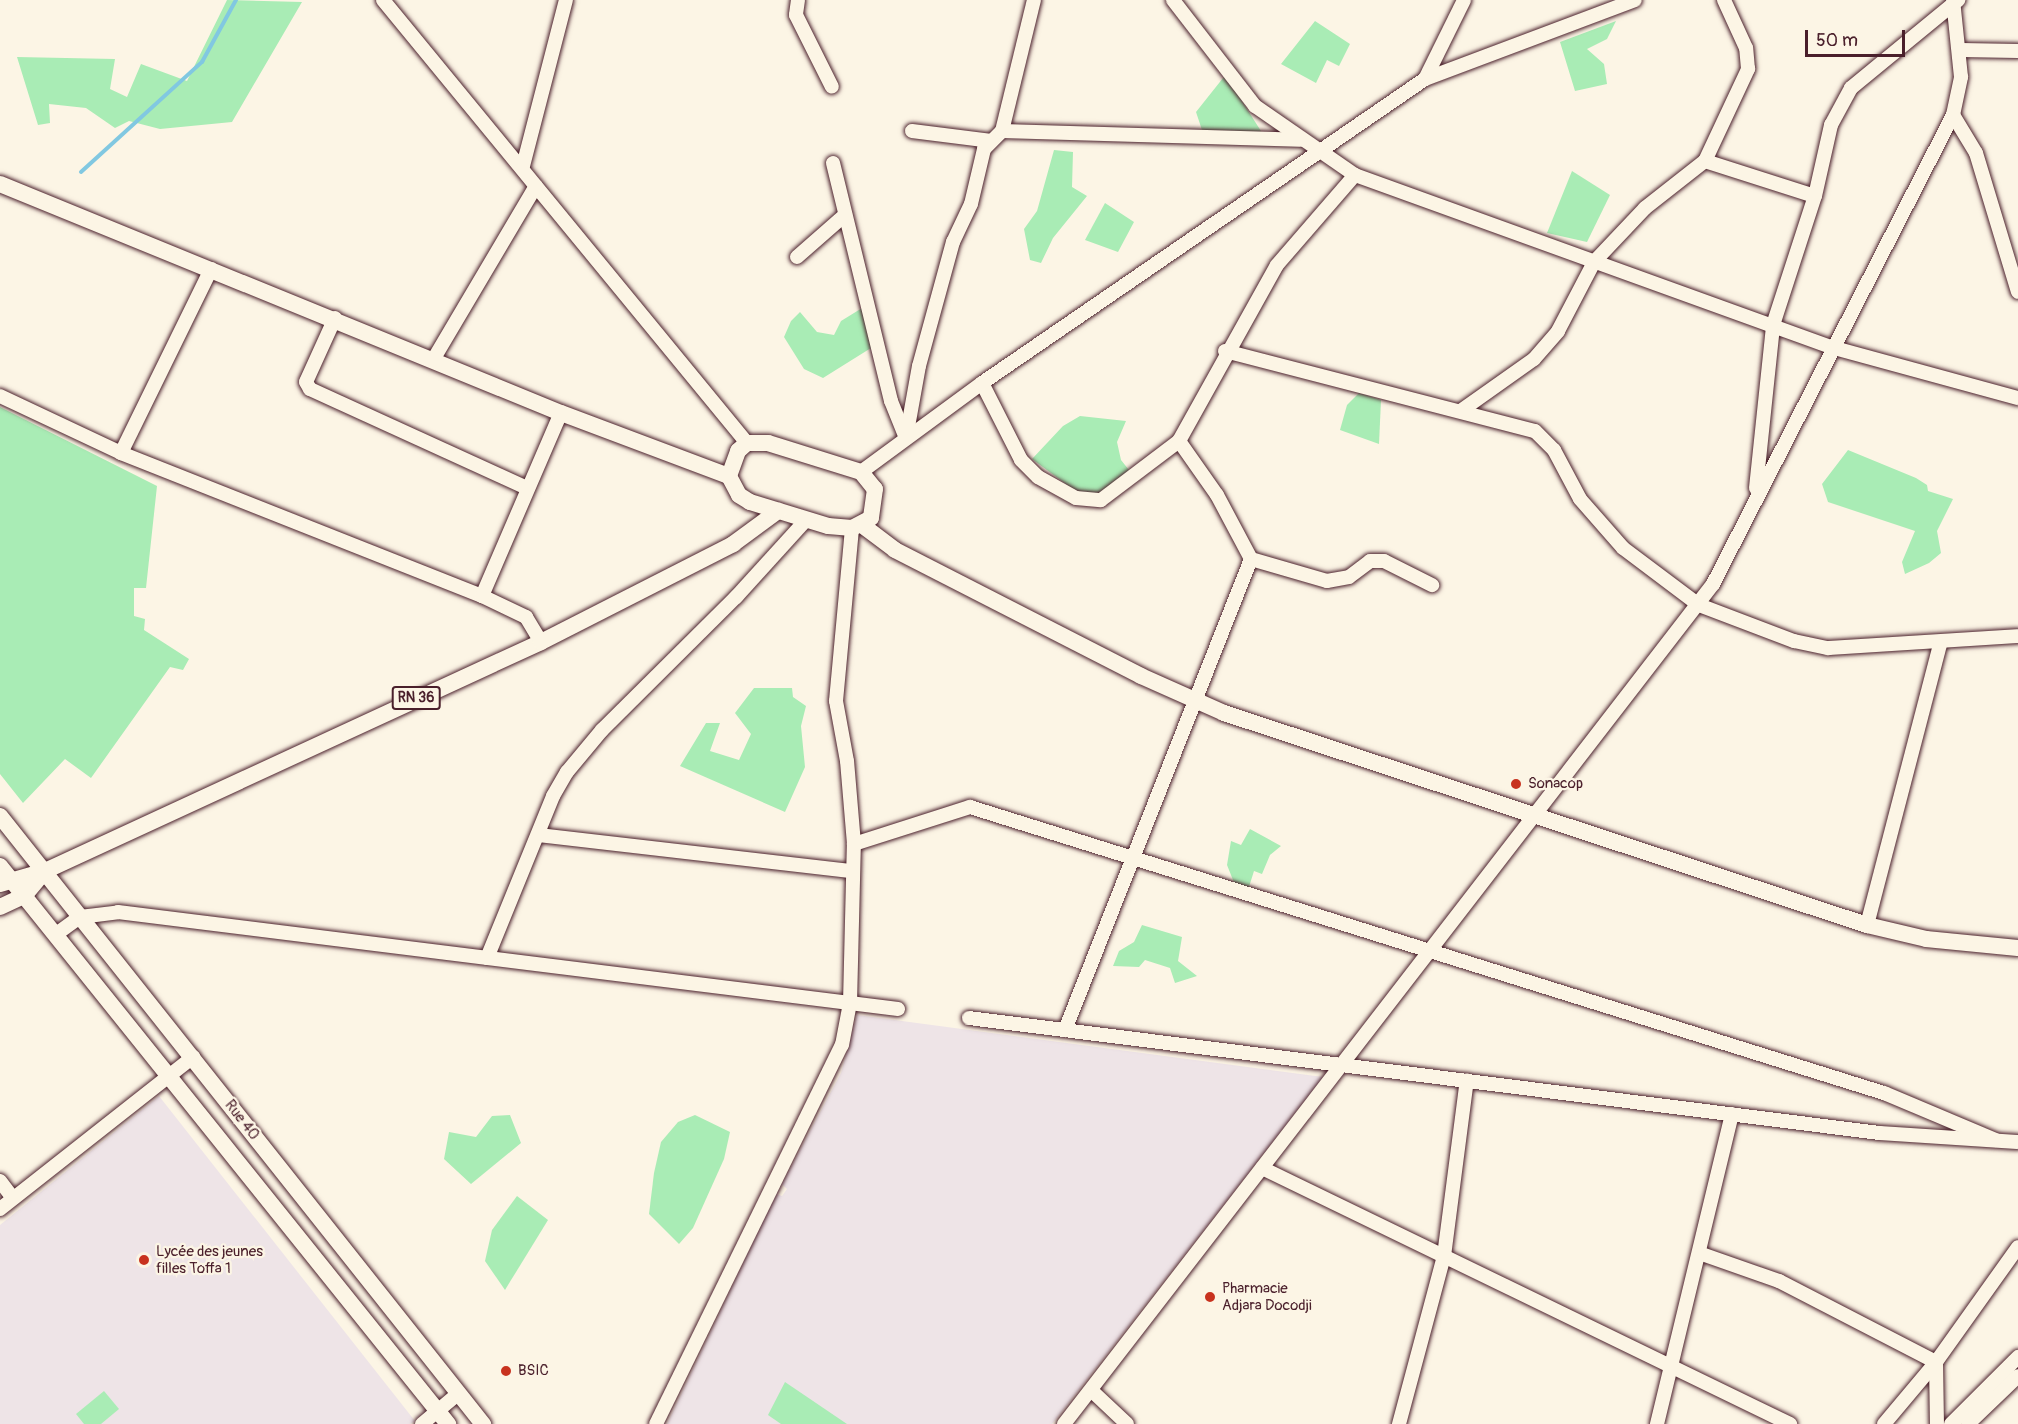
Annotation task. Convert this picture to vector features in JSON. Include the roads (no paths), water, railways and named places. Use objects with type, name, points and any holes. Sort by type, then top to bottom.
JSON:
[{"type":"main road","points":[[0,184],[335,318],[561,413],[729,476],[739,495],[778,511],[806,520],[857,526],[905,555],[1195,701],[1867,926],[1926,939],[2018,948]]},
{"type":"main road","points":[[729,476],[738,451],[747,443],[768,443],[861,472],[877,499],[870,518],[857,526]]},
{"type":"main road","name":"RN 36","points":[[4,876],[45,871],[541,642],[733,544],[778,511]]},
{"type":"main road","name":"Rue 40","points":[[0,816],[483,1424]]},
{"type":"main road","name":"RN 36","points":[[0,907],[24,896],[45,871]]},
{"type":"main road","name":"Rue 40","points":[[4,876],[24,896],[443,1417]]},
{"type":"street","points":[[383,0],[523,166],[536,186],[747,443]]},
{"type":"street","points":[[523,166],[566,0]]},
{"type":"street","points":[[798,0],[796,15],[832,87]]},
{"type":"street","points":[[906,438],[919,366],[953,242],[970,204],[979,160],[991,141],[1002,131],[1034,0]]},
{"type":"street","points":[[1173,0],[1250,101],[1302,141],[1355,175],[1831,347],[2018,398]]},
{"type":"street","points":[[1425,79],[1464,0]]},
{"type":"street","points":[[861,472],[982,382],[1425,79],[1635,0]]},
{"type":"street","points":[[1462,410],[1534,359],[1558,331],[1594,262],[1646,208],[1705,160],[1748,69],[1746,48],[1724,0]]},
{"type":"street","points":[[1064,1424],[1092,1391],[1531,815],[1700,605],[1756,492],[1953,115],[1961,50],[1953,1]]},
{"type":"street","points":[[1756,492],[1773,325],[1815,196],[1831,125],[1851,88],[1953,1]]},
{"type":"street","points":[[1961,50],[2018,51]]},
{"type":"street","points":[[1953,115],[1976,153],[2018,292]]},
{"type":"street","points":[[912,131],[991,141]]},
{"type":"street","points":[[1002,131],[1302,141]]},
{"type":"street","points":[[1705,160],[1815,196]]},
{"type":"street","points":[[833,162],[891,401],[906,438]]},
{"type":"street","points":[[982,382],[1021,460],[1038,477],[1076,498],[1101,500],[1179,441],[1225,351],[1277,265],[1355,175]]},
{"type":"street","points":[[433,360],[536,186]]},
{"type":"street","points":[[798,257],[845,215]]},
{"type":"street","points":[[121,453],[211,269]]},
{"type":"street","points":[[335,318],[306,382],[310,389],[525,488]]},
{"type":"street","points":[[1225,351],[1462,410],[1535,431],[1547,440],[1580,499],[1623,548],[1700,605],[1820,648],[1940,644],[2018,636]]},
{"type":"street","points":[[0,396],[121,453],[482,596],[526,617],[541,642]]},
{"type":"street","points":[[482,596],[525,488],[561,413]]},
{"type":"street","points":[[1179,441],[1217,495],[1251,559],[1327,581],[1348,577],[1370,561],[1384,561],[1432,585]]},
{"type":"street","points":[[487,958],[561,782],[602,730],[736,597],[806,520]]},
{"type":"street","points":[[656,1424],[832,1071],[850,1003],[854,844],[847,761],[836,702],[857,526]]},
{"type":"street","points":[[1065,1030],[1251,559]]},
{"type":"street","points":[[1867,926],[1940,644]]},
{"type":"street","points":[[854,844],[970,807],[1426,953],[1884,1094],[1996,1140]]},
{"type":"street","points":[[539,835],[852,871]]},
{"type":"street","points":[[55,935],[80,917],[118,912],[898,1009]]},
{"type":"street","points":[[969,1018],[1343,1062],[1467,1080],[1919,1137],[2018,1142]]},
{"type":"street","points":[[0,1209],[193,1057]]},
{"type":"street","points":[[1399,1424],[1444,1256],[1467,1080]]},
{"type":"street","points":[[1658,1424],[1732,1114]]},
{"type":"street","points":[[1262,1167],[1790,1424]]},
{"type":"street","points":[[0,1182],[13,1198]]},
{"type":"street","points":[[1884,1424],[1936,1362],[2018,1247]]},
{"type":"street","points":[[1699,1253],[1779,1281],[1936,1362]]},
{"type":"street","points":[[1951,1424],[2018,1357]]},
{"type":"street","points":[[1936,1362],[1937,1424]]},
{"type":"street","points":[[1968,1424],[2018,1376]]},
{"type":"street","points":[[1092,1391],[1127,1424]]},
{"type":"street","points":[[422,1424],[443,1417],[459,1393]]},
{"type":"waterway","points":[[81,172],[202,62],[236,0]]},
{"type":"place","name":"Sonacop","points":[[1516,784]]},
{"type":"place","name":"Lycée des jeunes filles Toffa 1","points":[[144,1260]]},
{"type":"place","name":"Pharmacie Adjara Docodji","points":[[1210,1297]]},
{"type":"place","name":"BSIC","points":[[506,1371]]}]
